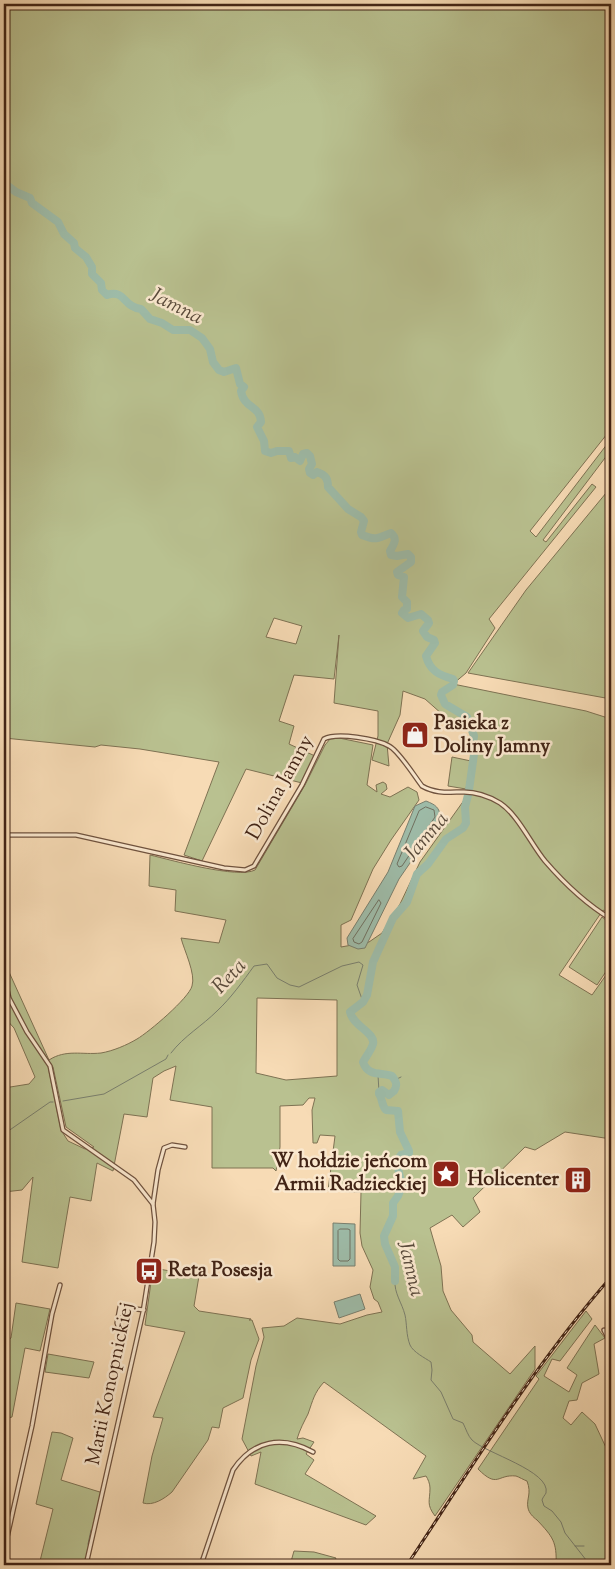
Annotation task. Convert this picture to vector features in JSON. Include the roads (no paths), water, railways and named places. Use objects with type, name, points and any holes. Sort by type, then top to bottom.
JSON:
[{"type":"street","name":"Dolina Jamny","points":[[4,835],[76,835],[209,865],[245,870],[254,866],[302,785],[324,739],[334,735],[352,737],[390,746],[422,786],[428,789],[436,792],[474,793],[500,804],[515,816],[544,860],[565,883],[611,919]]},
{"type":"street","points":[[4,977],[9,998],[27,1032],[50,1066],[63,1130],[134,1180],[154,1204]]},
{"type":"street","name":"Marii Konopnickiej","points":[[86,1565],[144,1310],[154,1242],[154,1204],[158,1170],[164,1148],[172,1145],[185,1147]]},
{"type":"street","points":[[4,1551],[30,1432],[52,1314],[60,1285]]},
{"type":"street","points":[[120,1329],[117,1323],[120,1307],[144,1310]]},
{"type":"street","points":[[604,1330],[611,1344]]},
{"type":"street","points":[[201,1565],[233,1470],[240,1459],[253,1449],[270,1443],[290,1444],[313,1452]]},
{"type":"water","name":"Jamna","points":[[426,801],[437,807],[441,818],[399,879],[365,948],[358,949],[348,945],[347,938],[388,872],[415,806]]},
{"type":"water","points":[[333,1223],[355,1224],[355,1266],[333,1266]]},
{"type":"water","points":[[360,1294],[365,1309],[339,1318],[334,1302]]},
{"type":"waterway","name":"Jamna","points":[[4,183],[16,192],[30,198],[32,203],[58,222],[64,234],[74,243],[75,248],[86,257],[92,267],[92,274],[101,283],[102,290],[107,295],[117,294],[121,296],[135,308],[141,309],[150,319],[162,323],[173,330],[190,330],[202,338],[210,349],[213,362],[219,370],[224,372],[236,368],[240,384],[244,387],[241,391],[243,397],[260,417],[261,422],[257,427],[264,441],[265,451],[271,453],[289,451],[291,458],[295,457],[300,461],[303,454],[307,453],[312,464],[309,469],[310,473],[313,475],[317,472],[323,474],[327,480],[328,487],[348,509],[364,521],[362,535],[374,538],[391,533],[395,539],[390,551],[391,555],[408,554],[411,557],[411,562],[397,572],[398,575],[404,577],[402,597],[407,602],[407,609],[402,613],[408,618],[421,614],[428,620],[429,623],[423,631],[435,643],[426,656],[428,661],[436,672],[454,681],[453,685],[442,692],[441,695],[445,704],[467,717],[474,736],[473,742],[475,747],[469,790]]},
{"type":"waterway","name":"Jamna","points":[[395,1281],[395,1267],[385,1244],[384,1236],[393,1216],[393,1203],[402,1186],[398,1168],[399,1158],[401,1155],[409,1153],[409,1151],[400,1132],[398,1111],[386,1110],[379,1094],[382,1090],[389,1095],[394,1091],[395,1081],[392,1076],[371,1072],[365,1067],[363,1062],[372,1047],[373,1040],[355,1021],[350,1012],[363,1002],[367,995],[373,962],[393,918],[407,902],[417,874],[428,864],[446,839],[463,828],[466,823],[465,807],[468,795]]},
{"type":"waterway","name":"Reta","points":[[171,1053],[222,1006],[254,966],[267,964],[277,978],[290,985],[299,987],[342,966],[359,962],[363,965],[357,985],[363,1002]]},
{"type":"waterway","name":"Reta","points":[[63,1101],[104,1094],[166,1059],[168,1055]]},
{"type":"waterway","points":[[378,1075],[379,1092]]},
{"type":"waterway","name":"Jamna","points":[[395,1080],[401,1077]]},
{"type":"waterway","name":"Reta","points":[[4,1134],[50,1102],[53,1102]]},
{"type":"waterway","name":"Jamna","points":[[395,1281],[397,1294],[405,1315],[410,1345],[416,1352],[431,1362],[431,1380],[441,1392],[453,1419],[463,1423],[472,1440],[479,1445],[516,1463],[538,1477],[545,1485],[546,1493],[542,1500],[544,1506],[552,1511],[561,1522],[565,1533],[590,1565]]},
{"type":"waterway","points":[[88,1544],[91,1530]]},
{"type":"waterway","name":"Jamna","points":[[575,1546],[584,1546]]},
{"type":"railway","points":[[407,1565],[529,1381],[611,1277]]},
{"type":"place","name":"Pasieka z Doliny Jamny","points":[[415,735]]},
{"type":"place","name":"W hołdzie jeńcom Armii Radzieckiej","points":[[446,1174]]},
{"type":"place","name":"Holicenter","points":[[578,1180]]},
{"type":"place","name":"Reta Posesja","points":[[149,1271]]}]
